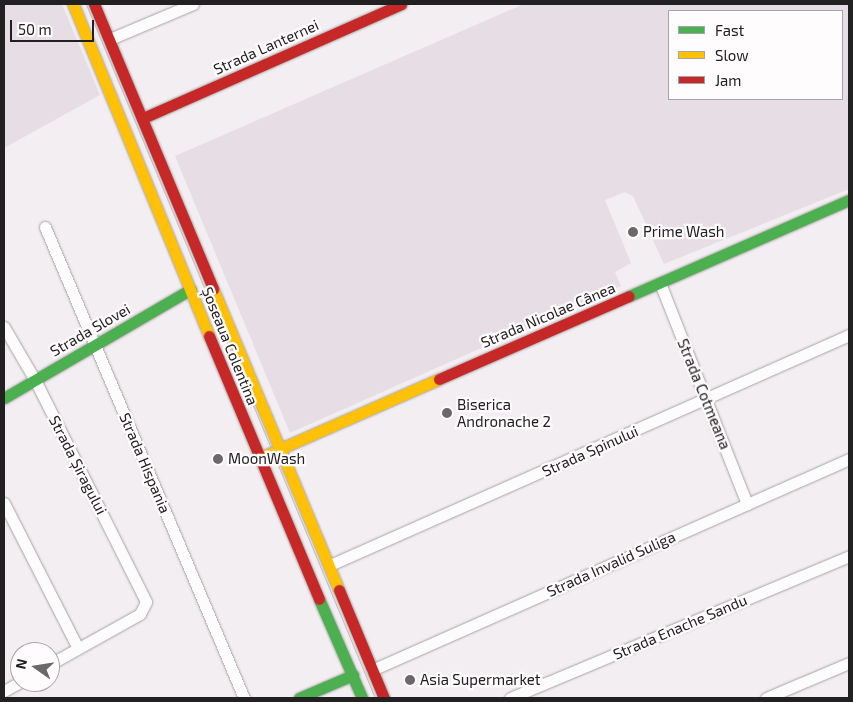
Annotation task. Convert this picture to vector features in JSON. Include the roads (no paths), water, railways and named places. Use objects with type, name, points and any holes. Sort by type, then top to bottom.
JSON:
[{"type":"main road","name":"Șoseaua Colentina","points":[[73,4],[259,458],[362,698]]},
{"type":"main road","name":"Șoseaua Colentina","points":[[94,4],[282,447],[384,698]]},
{"type":"main road","name":"Strada Lanternei","points":[[144,118],[401,4]]},
{"type":"main road","name":"Strada Nicolae Cânea","points":[[259,458],[849,200]]},
{"type":"main road","name":"Strada Slovei","points":[[4,398],[191,290]]},
{"type":"main road","points":[[300,698],[353,675]]},
{"type":"street","points":[[110,39],[193,4]]},
{"type":"street","name":"Strada Hispania","points":[[45,227],[244,698]]},
{"type":"street","name":"Strada Cotmeana","points":[[660,283],[748,504]]},
{"type":"street","name":"Strada Șiragului","points":[[4,327],[35,380],[144,598],[145,606],[140,614],[78,648]]},
{"type":"street","name":"Strada Spinului","points":[[330,566],[849,335]]},
{"type":"street","name":"Strada Invalid Suliga","points":[[372,670],[849,459]]},
{"type":"street","points":[[4,503],[78,648],[60,658]]},
{"type":"street","name":"Strada Enache Sandu","points":[[510,698],[849,556]]},
{"type":"street","points":[[766,698],[849,664]]},
{"type":"tram line","points":[[86,4],[375,698]]},
{"type":"place","name":"Prime Wash","points":[[633,232]]},
{"type":"place","name":"Biserica Andronache 2","points":[[447,413]]},
{"type":"place","name":"MoonWash","points":[[218,459]]},
{"type":"place","name":"Asia Supermarket","points":[[410,680]]}]
